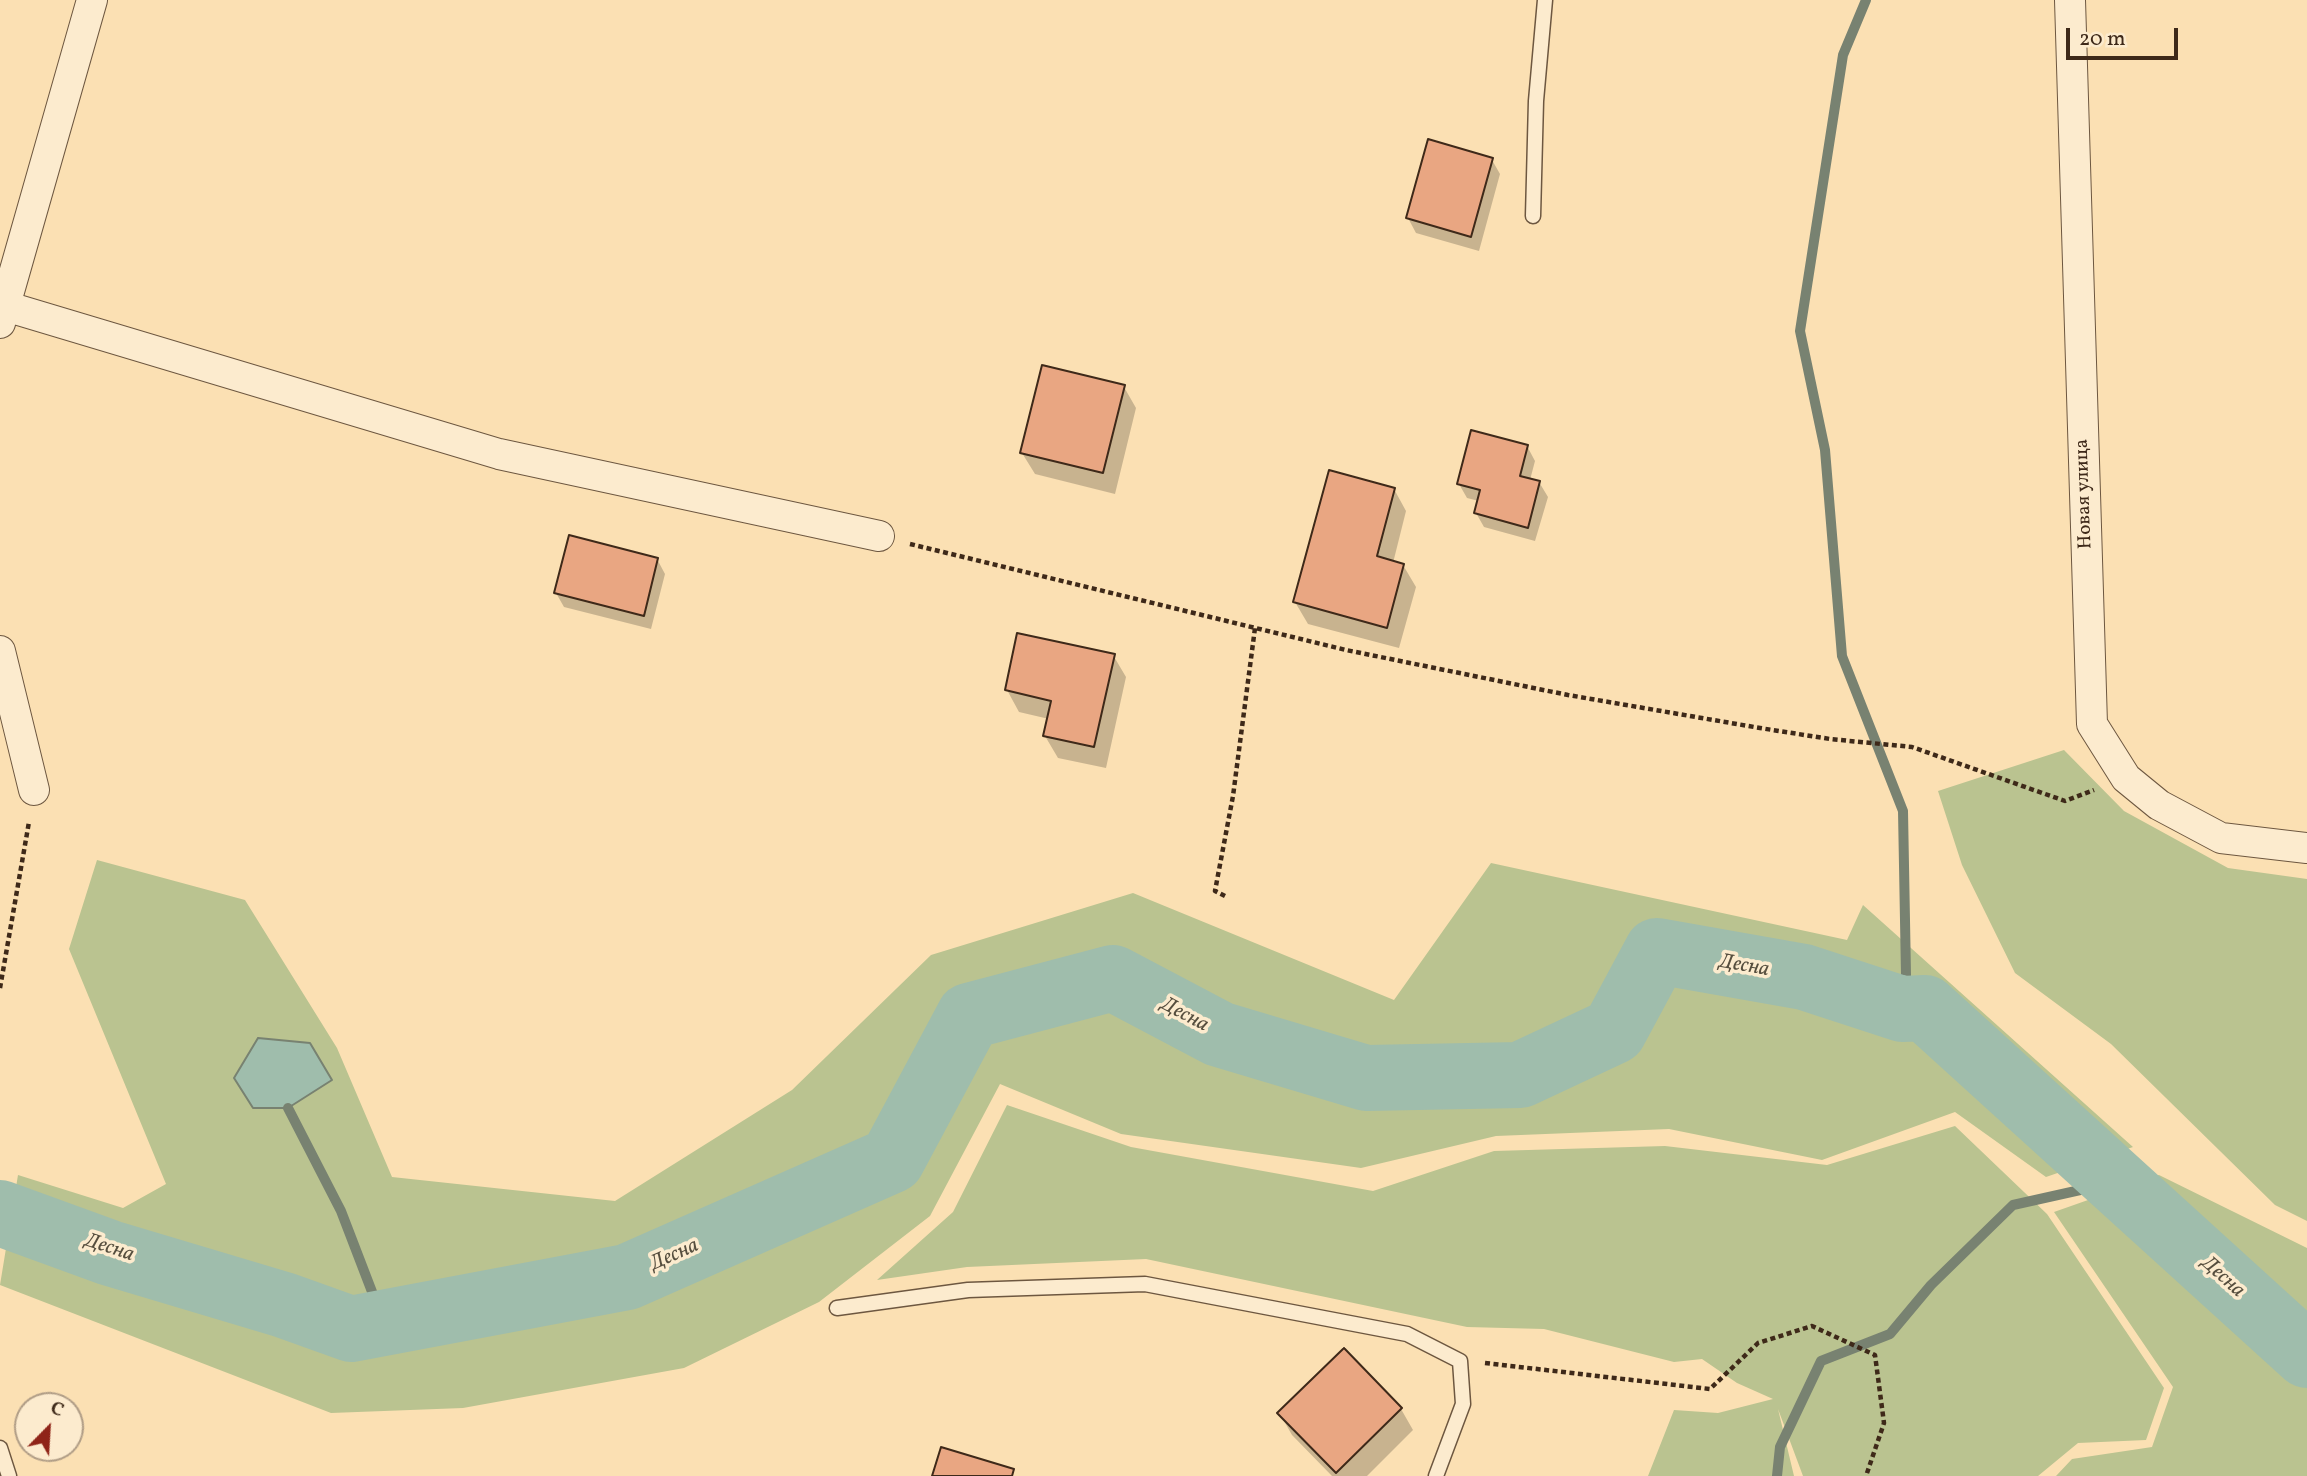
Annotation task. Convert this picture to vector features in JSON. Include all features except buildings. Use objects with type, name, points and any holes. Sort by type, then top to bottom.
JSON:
[{"type":"street","points":[[92,0],[3,316],[499,454],[879,536]]},
{"type":"street","name":"Новая улица","points":[[2070,0],[2092,724],[2126,778],[2159,805],[2221,838],[2307,848]]},
{"type":"street","points":[[0,651],[34,790]]},
{"type":"lane","points":[[1534,216],[1535,101],[1545,0]]},
{"type":"lane","points":[[837,1308],[968,1290],[1145,1284],[1407,1334],[1460,1361],[1462,1404],[1436,1476]]},
{"type":"lane","points":[[0,1448],[9,1476]]},
{"type":"path","points":[[879,536],[1346,650],[1568,695],[1830,739],[1912,747],[2065,801],[2126,778]]},
{"type":"path","points":[[1226,896],[1215,891],[1233,796],[1255,628]]},
{"type":"path","points":[[0,989],[34,790]]},
{"type":"path","points":[[1460,1361],[1710,1389],[1758,1343],[1812,1326],[1875,1355],[1884,1423],[1866,1476]]},
{"type":"green space","points":[[2064,750],[2124,811],[2228,868],[2307,879],[2307,1221],[2275,1205],[2111,1044],[2015,973],[1962,865],[1938,791]]},
{"type":"green space","points":[[97,860],[245,900],[337,1048],[392,1177],[615,1201],[792,1090],[931,955],[1133,893],[1394,1000],[1491,863],[1847,940],[1863,905],[2133,1147],[2046,1177],[1955,1112],[1822,1160],[1669,1129],[1496,1136],[1361,1168],[1121,1134],[1000,1084],[930,1216],[819,1302],[684,1368],[463,1408],[331,1413],[0,1285],[18,1175],[123,1208],[166,1184],[69,949]]},
{"type":"green space","points":[[1007,1105],[1131,1147],[1373,1191],[1494,1151],[1665,1146],[1827,1165],[1955,1126],[2047,1214],[2164,1388],[2146,1440],[2078,1443],[2038,1476],[1803,1476],[1778,1409],[1794,1476],[1648,1476],[1674,1410],[1718,1413],[1773,1399],[1737,1383],[1702,1359],[1674,1362],[1544,1329],[1467,1327],[1146,1259],[967,1267],[877,1280],[953,1212]]},
{"type":"green space","points":[[2159,1175],[2307,1248],[2307,1476],[2056,1476],[2072,1459],[2152,1447],[2173,1387],[2054,1212]]},
{"type":"shaded area","points":[[258,1038],[310,1043],[332,1080],[288,1108],[253,1108],[234,1078]]},
{"type":"waterway","points":[[1866,0],[1843,55],[1800,331],[1825,450],[1842,656],[1903,811],[1906,975],[1902,1009]]},
{"type":"waterway","name":"Десна","points":[[0,1213],[110,1253],[284,1305],[351,1329],[627,1277],[892,1160],[969,1016],[1113,978],[1219,1034],[1366,1078],[1520,1075],[1614,1031],[1657,951],[1804,977],[1902,1009],[1925,1008],[2307,1355]]},
{"type":"waterway","points":[[288,1108],[341,1211],[384,1323]]},
{"type":"waterway","points":[[1777,1476],[1780,1447],[1821,1361],[1890,1334],[1931,1285],[2013,1205],[2116,1182]]}]
